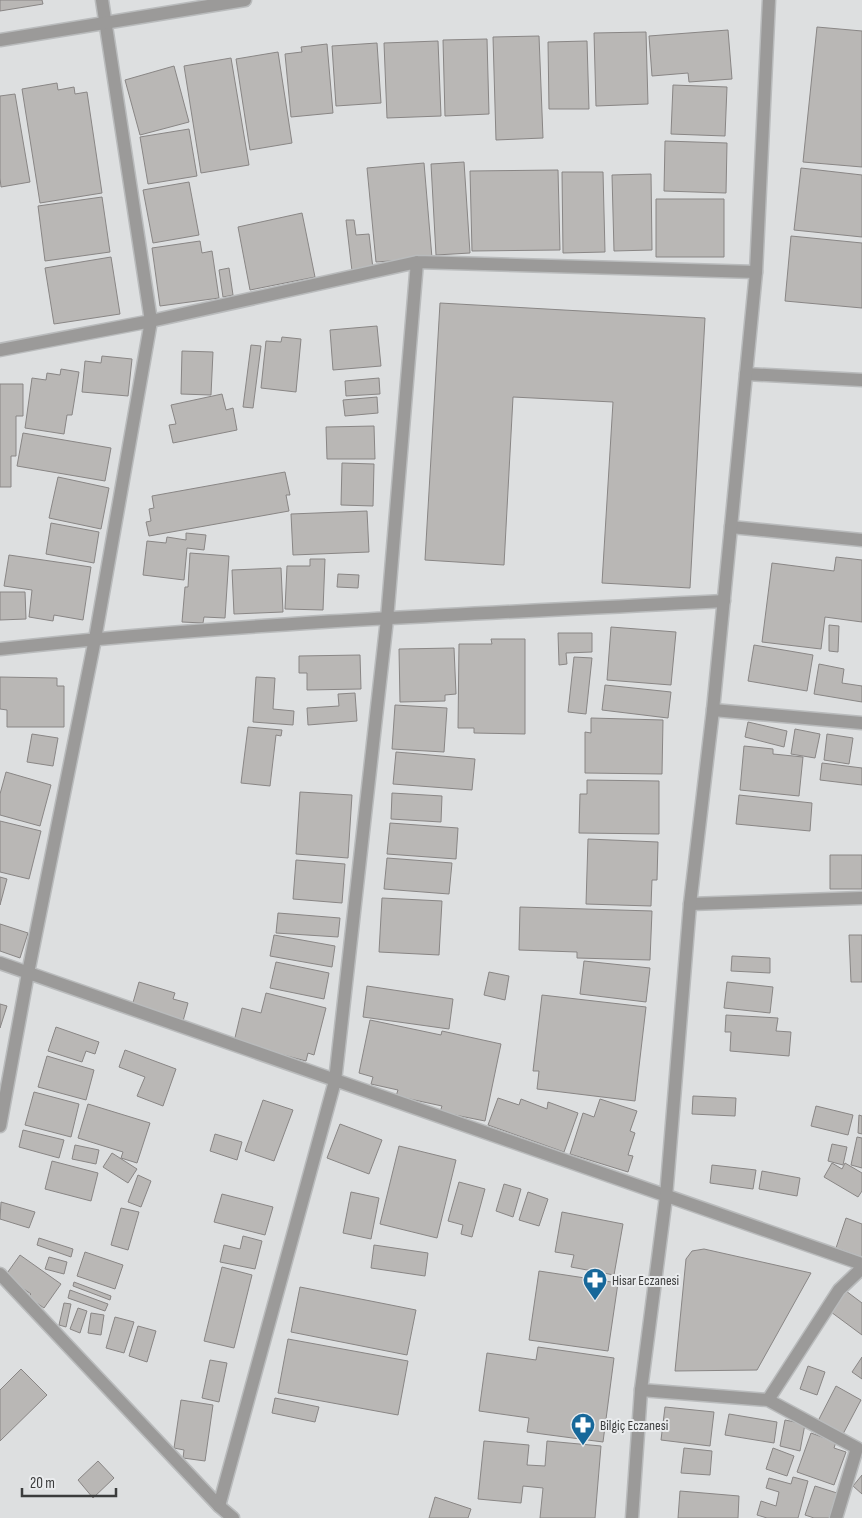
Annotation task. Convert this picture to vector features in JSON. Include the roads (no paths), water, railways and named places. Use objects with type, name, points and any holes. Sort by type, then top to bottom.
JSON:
[{"type":"street","points":[[0,1126],[28,973],[95,639],[151,321],[102,0]]},
{"type":"street","points":[[0,40],[245,0]]},
{"type":"street","points":[[632,1518],[641,1390],[666,1196],[690,904],[713,710],[756,272],[768,0]]},
{"type":"street","points":[[0,350],[151,321],[417,262],[756,272]]},
{"type":"street","points":[[219,1506],[335,1081],[387,619],[417,262]]},
{"type":"street","points":[[746,374],[862,380]]},
{"type":"street","points":[[731,527],[862,540]]},
{"type":"street","points":[[0,649],[95,639],[387,619],[724,601]]},
{"type":"street","points":[[713,710],[862,723]]},
{"type":"street","points":[[690,904],[862,898]]},
{"type":"street","points":[[0,964],[862,1264]]},
{"type":"street","points":[[768,1400],[840,1290],[862,1268]]},
{"type":"street","points":[[0,1274],[219,1506],[234,1518]]},
{"type":"street","points":[[641,1390],[768,1400],[856,1448],[836,1518]]},
{"type":"place","name":"Hisar Eczanesi","points":[[595,1301]]},
{"type":"place","name":"Bilgiç Eczanesi","points":[[583,1446]]}]
